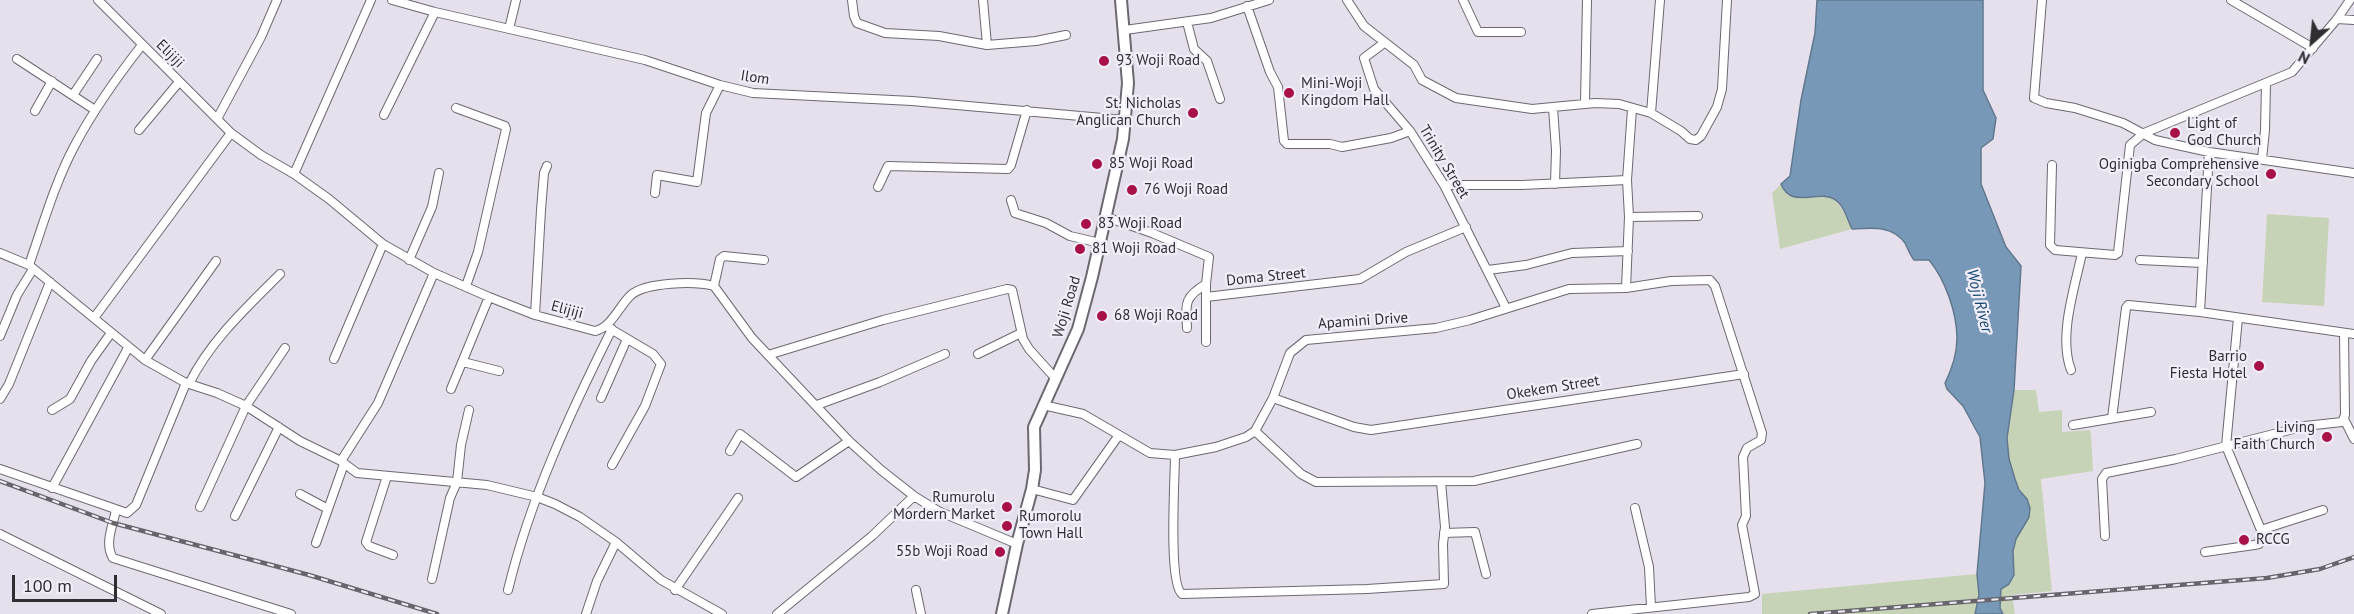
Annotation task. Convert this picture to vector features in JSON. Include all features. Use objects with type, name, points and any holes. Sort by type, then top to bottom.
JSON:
[{"type":"main road","name":"Woji Road","points":[[1002,614],[1032,489],[1035,470],[1034,427],[1078,329],[1106,217],[1125,120],[1128,76],[1121,0]]},
{"type":"street","name":"Elijiji","points":[[98,0],[231,133],[334,203],[383,244],[434,273],[535,315],[589,330],[609,328]]},
{"type":"street","points":[[217,119],[261,37],[277,0]]},
{"type":"street","points":[[294,174],[371,0]]},
{"type":"street","points":[[509,28],[516,0]]},
{"type":"street","points":[[852,0],[857,23],[885,33],[939,36],[987,45],[1027,42],[1066,35]]},
{"type":"street","points":[[982,0],[987,45]]},
{"type":"street","points":[[1125,30],[1211,18],[1269,0]]},
{"type":"street","points":[[1347,0],[1364,26],[1414,64],[1422,80],[1456,98],[1532,108],[1553,108],[1586,103],[1612,104],[1651,113],[1682,131],[1690,139],[1696,140],[1701,136],[1717,107],[1722,89],[1727,0]]},
{"type":"street","points":[[1463,0],[1478,32],[1521,32]]},
{"type":"street","points":[[1586,103],[1587,0]]},
{"type":"street","points":[[1651,113],[1660,0]]},
{"type":"street","points":[[2042,0],[2034,98],[2046,103],[2098,114],[2144,133],[2154,140],[2210,152],[2354,173]]},
{"type":"street","points":[[2231,0],[2313,48]]},
{"type":"street","points":[[2052,165],[2049,245],[2055,250],[2115,255],[2118,253],[2130,145],[2144,133],[2292,72],[2350,0]]},
{"type":"street","name":"Ilom","points":[[396,1],[645,60],[720,85],[753,93],[912,101],[1125,120]]},
{"type":"street","points":[[1247,6],[1267,65],[1278,87],[1284,141],[1287,144],[1330,144],[1342,147],[1392,138],[1410,131]]},
{"type":"street","points":[[384,115],[435,12]]},
{"type":"street","points":[[2337,19],[2354,20]]},
{"type":"street","points":[[1187,21],[1194,49],[1207,61],[1220,99]]},
{"type":"street","name":"Trinity Street","points":[[1384,43],[1364,58],[1370,80],[1383,100],[1410,131],[1444,186],[1506,308]]},
{"type":"street","points":[[0,336],[31,267],[66,163],[95,110],[142,45]]},
{"type":"street","points":[[17,59],[95,110]]},
{"type":"street","points":[[73,94],[97,59]]},
{"type":"street","points":[[35,111],[52,81]]},
{"type":"street","points":[[140,130],[179,82]]},
{"type":"street","points":[[2262,159],[2266,83]]},
{"type":"street","points":[[654,193],[657,175],[697,182],[706,113],[720,85]]},
{"type":"street","points":[[456,108],[504,126],[506,129],[478,252],[466,286]]},
{"type":"street","points":[[1553,108],[1556,150],[1555,184]]},
{"type":"street","points":[[1626,288],[1629,217],[1627,180],[1632,109]]},
{"type":"street","points":[[878,188],[888,166],[1010,168],[1027,110]]},
{"type":"street","points":[[94,318],[231,133]]},
{"type":"street","points":[[2200,312],[2210,152]]},
{"type":"street","points":[[535,315],[544,172],[547,166]]},
{"type":"street","points":[[409,260],[432,207],[439,173]]},
{"type":"street","points":[[1444,186],[1627,180]]},
{"type":"street","points":[[1011,200],[1015,213],[1046,223],[1070,236],[1100,243]]},
{"type":"street","points":[[1629,217],[1698,216]]},
{"type":"street","name":"Doma Street","points":[[1106,217],[1206,254],[1209,260],[1206,297],[1360,279],[1406,252],[1466,227]]},
{"type":"street","points":[[334,359],[383,244]]},
{"type":"street","points":[[1488,270],[1526,266],[1572,253],[1628,251]]},
{"type":"street","points":[[2071,370],[2067,360],[2067,329],[2082,252]]},
{"type":"street","points":[[0,253],[31,267],[145,360],[187,383],[246,406],[300,441],[343,462],[361,474],[487,485],[537,497],[568,510],[616,542],[675,590],[722,614]]},
{"type":"street","points":[[764,260],[726,255],[720,259],[714,286],[742,326],[849,441],[881,470],[914,496],[956,519],[1017,544]]},
{"type":"street","points":[[2140,260],[2203,263]]},
{"type":"street","points":[[145,360],[216,261]]},
{"type":"street","points":[[316,543],[343,462],[378,403],[434,273]]},
{"type":"street","points":[[0,469],[127,513],[136,505],[187,383],[233,322],[280,274]]},
{"type":"street","name":"Apamini Drive","points":[[1255,431],[1273,398],[1290,353],[1306,340],[1423,330],[1470,320],[1561,291],[1626,288],[1671,281],[1713,281],[1744,374]]},
{"type":"street","points":[[0,399],[9,384],[50,282]]},
{"type":"street","points":[[508,590],[537,497],[609,328],[631,296],[639,290],[689,283],[714,286]]},
{"type":"street","points":[[1187,328],[1188,298],[1192,292],[1206,284]]},
{"type":"street","points":[[768,355],[883,320],[1007,289],[1012,290],[1021,333],[1029,349],[1056,380]]},
{"type":"street","points":[[451,389],[489,297]]},
{"type":"street","points":[[1206,297],[1206,342]]},
{"type":"street","points":[[2112,418],[2126,308],[2132,305],[2200,312],[2354,334]]},
{"type":"street","points":[[2205,552],[2259,544],[2261,530],[2226,446],[2238,318]]},
{"type":"street","points":[[609,328],[653,354],[661,364],[645,406],[612,465]]},
{"type":"street","points":[[52,410],[70,399],[91,361],[111,333]]},
{"type":"street","points":[[978,354],[1021,333]]},
{"type":"street","points":[[2344,333],[2344,419],[2354,439]]},
{"type":"street","points":[[601,399],[627,339]]},
{"type":"street","points":[[52,488],[128,348]]},
{"type":"street","points":[[200,507],[246,406],[285,348]]},
{"type":"street","points":[[817,405],[880,382],[945,354]]},
{"type":"street","points":[[463,362],[499,371]]},
{"type":"street","points":[[1592,614],[1749,597],[1755,594],[1742,525],[1746,516],[1743,457],[1747,448],[1761,440],[1762,433],[1744,374]]},
{"type":"street","name":"Okekem Street","points":[[1273,398],[1345,424],[1371,430],[1744,374]]},
{"type":"street","points":[[1043,405],[1083,414],[1150,453],[1175,455],[1216,447],[1246,437],[1255,431],[1301,474],[1316,482],[1480,480],[1536,465],[1637,444]]},
{"type":"street","points":[[432,579],[450,498],[457,483],[461,445],[469,411]]},
{"type":"street","points":[[2073,425],[2151,412]]},
{"type":"street","points":[[2105,536],[2103,475],[2305,426],[2342,422],[2344,419]]},
{"type":"street","points":[[236,516],[279,428]]},
{"type":"street","points":[[730,451],[740,434],[796,477],[849,441]]},
{"type":"street","points":[[1032,489],[1073,500],[1119,435]]},
{"type":"street","points":[[1175,455],[1173,547],[1176,585],[1182,594],[1444,584],[1441,482]]},
{"type":"street","points":[[387,476],[366,542],[369,546],[393,555]]},
{"type":"street","points":[[300,494],[328,509]]},
{"type":"street","points":[[777,614],[872,536],[914,496]]},
{"type":"street","points":[[675,590],[738,498]]},
{"type":"street","points":[[1635,508],[1645,541],[1651,607]]},
{"type":"street","points":[[116,510],[109,540],[109,553],[113,558],[291,614]]},
{"type":"street","points":[[2261,530],[2323,510]]},
{"type":"street","points":[[1444,533],[1475,532],[1486,574]]},
{"type":"street","points":[[0,534],[161,614]]},
{"type":"street","points":[[586,614],[597,581],[616,542]]},
{"type":"street","points":[[916,590],[921,614]]},
{"type":"green space","points":[[1981,148],[1981,184],[2006,247],[2021,266],[2014,390],[2036,390],[2039,412],[2062,410],[2062,432],[2090,430],[2091,435],[2093,471],[2041,479],[2052,591],[2012,595],[2015,614],[2003,614],[2000,608],[2010,484],[1974,230]]},
{"type":"green space","points":[[1781,184],[1787,195],[1833,199],[1845,214],[1852,229],[1780,249],[1772,193]]},
{"type":"green space","points":[[2267,214],[2329,218],[2324,306],[2262,302]]},
{"type":"green space","points":[[1977,574],[1979,595],[1975,614],[1762,614],[1762,594]]},
{"type":"water","name":"Woji River","points":[[1817,0],[1983,0],[1983,90],[1996,118],[1993,139],[1981,148],[1981,184],[2006,247],[2021,266],[2014,390],[2007,438],[2009,459],[2015,479],[2030,508],[2029,517],[2016,539],[2013,551],[2014,575],[2009,584],[2001,589],[2000,608],[2003,614],[1975,614],[1979,595],[1977,574],[1985,483],[1980,437],[1963,406],[1947,389],[1945,383],[1954,361],[1957,338],[1952,307],[1945,286],[1929,260],[1914,260],[1905,243],[1894,233],[1881,229],[1852,229],[1845,212],[1832,198],[1792,196],[1781,184],[1790,176],[1801,100],[1815,33]]},
{"type":"railway","points":[[0,481],[113,523],[309,575],[437,614]]},
{"type":"railway","points":[[1810,614],[2267,578],[2320,569],[2354,557]]},
{"type":"place","name":"93 Woji Road","points":[[1104,61]]},
{"type":"place","name":"Mini-Woji Kingdom Hall","points":[[1289,93]]},
{"type":"place","name":"St. Nicholas Anglican Church","points":[[1193,113]]},
{"type":"place","name":"Light of God Church","points":[[2175,133]]},
{"type":"place","name":"85 Woji Road","points":[[1097,164]]},
{"type":"place","name":"Oginigba Comprehensive Secondary School","points":[[2271,174]]},
{"type":"place","name":"76 Woji Road","points":[[1132,190]]},
{"type":"place","name":"83 Woji Road","points":[[1086,224]]},
{"type":"place","name":"81 Woji Road","points":[[1080,249]]},
{"type":"place","name":"68 Woji Road","points":[[1102,316]]},
{"type":"place","name":"Barrio Fiesta Hotel","points":[[2259,366]]},
{"type":"place","name":"Living Faith Church","points":[[2327,437]]},
{"type":"place","name":"Rumurolu Mordern Market","points":[[1007,507]]},
{"type":"place","name":"Rumorolu Town Hall","points":[[1007,526]]},
{"type":"place","name":"RCCG","points":[[2244,540]]},
{"type":"place","name":"55b Woji Road","points":[[1000,552]]}]
